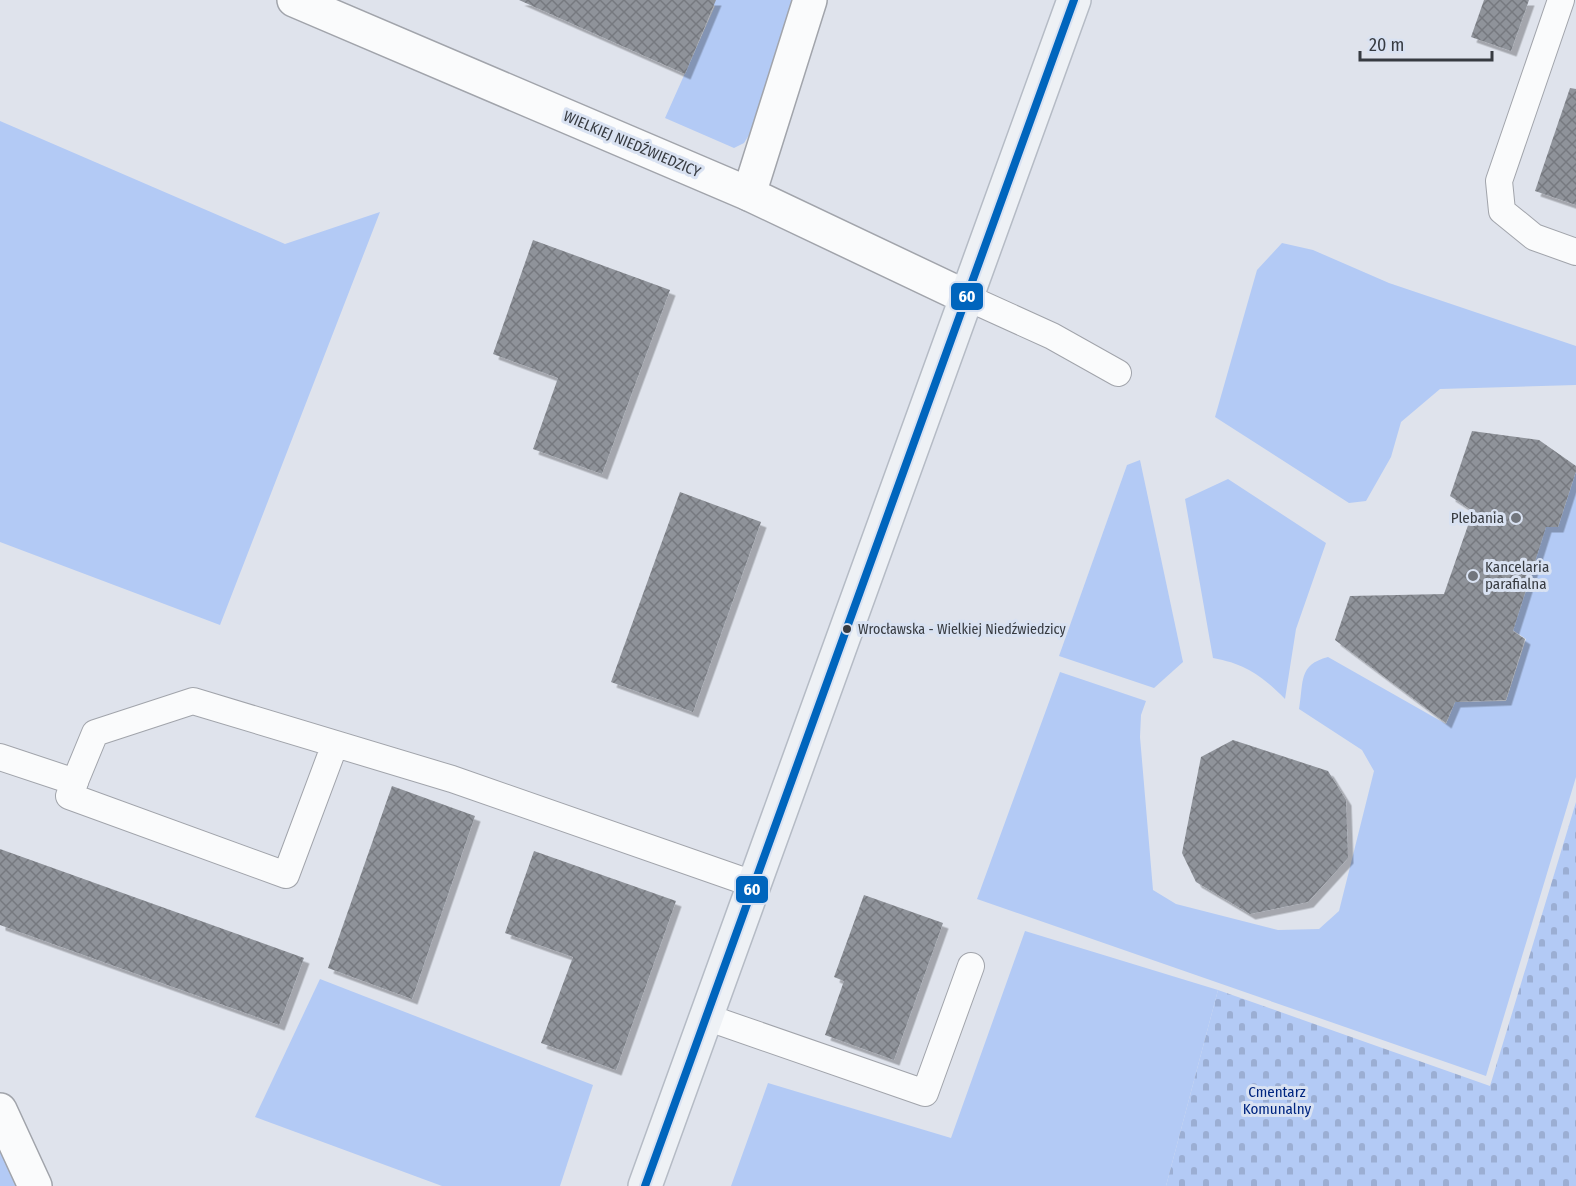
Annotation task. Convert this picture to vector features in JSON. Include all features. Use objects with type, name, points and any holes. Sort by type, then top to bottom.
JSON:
[{"type":"main road","points":[[645,1186],[1074,0]]},
{"type":"street","name":"WIELKIEJ NIEDŹWIEDZICY","points":[[294,0],[749,194],[966,297]]},
{"type":"street","points":[[749,194],[810,0]]},
{"type":"street","points":[[0,1110],[35,1186]]},
{"type":"lane","points":[[1561,0],[1498,181],[1502,211],[1534,237],[1576,252]]},
{"type":"lane","points":[[966,297],[1052,336],[1118,373]]},
{"type":"lane","points":[[334,744],[286,875],[69,796],[95,733],[193,701],[452,779],[753,884]]},
{"type":"lane","points":[[0,757],[75,782]]},
{"type":"lane","points":[[706,1017],[925,1093],[971,966]]},
{"type":"green space","points":[[702,0],[799,0],[751,132],[744,143],[734,148],[665,118],[715,6]]},
{"type":"green space","points":[[0,121],[285,244],[380,212],[220,625],[0,542]]},
{"type":"green space","points":[[1282,243],[1313,250],[1389,283],[1576,346],[1576,385],[1440,389],[1401,422],[1391,457],[1366,501],[1349,503],[1215,417],[1257,270]]},
{"type":"green space","points":[[1140,460],[1183,662],[1154,688],[1059,656],[1127,465]]},
{"type":"green space","points":[[1576,471],[1576,777],[1486,1076],[977,899],[1060,672],[1146,701],[1141,715],[1140,737],[1153,890],[1176,904],[1278,930],[1319,929],[1339,911],[1374,771],[1362,750],[1299,709],[1302,682],[1307,670],[1318,660],[1328,657],[1446,724],[1455,702],[1506,701],[1526,639],[1484,611],[1490,595],[1524,596],[1536,560],[1513,544],[1520,526],[1558,527]]},
{"type":"green space","points":[[1228,479],[1326,543],[1296,629],[1285,699],[1253,672],[1213,658],[1185,499]]},
{"type":"green space","name":"Cmentarz Komunalny","points":[[1576,802],[1576,1186],[1166,1186],[1218,990],[1490,1086]]},
{"type":"green space","points":[[1025,931],[1218,990],[1166,1186],[731,1186],[768,1083],[951,1138]]},
{"type":"green space","points":[[320,979],[593,1085],[560,1186],[442,1186],[255,1117]]},
{"type":"green space","points":[[0,1145],[18,1186],[0,1186]]},
{"type":"building","points":[[519,0],[716,0],[685,74]]},
{"type":"building","points":[[1484,0],[1529,0],[1511,51],[1471,37]]},
{"type":"building","points":[[1570,88],[1576,89],[1576,205],[1535,191]]},
{"type":"building","points":[[533,240],[670,290],[602,474],[533,449],[558,378],[493,354]]},
{"type":"building","points":[[1472,431],[1539,440],[1576,466],[1576,471],[1558,527],[1546,527],[1513,631],[1525,639],[1506,700],[1455,702],[1446,723],[1335,640],[1350,596],[1444,594],[1473,511],[1450,496]]},
{"type":"building","points":[[680,492],[761,522],[693,712],[611,682]]},
{"type":"building","points":[[1233,740],[1328,771],[1346,800],[1348,858],[1308,902],[1250,914],[1196,882],[1182,853],[1201,757]]},
{"type":"building","points":[[392,786],[475,816],[412,999],[328,968]]},
{"type":"building","points":[[0,849],[304,958],[279,1025],[0,925]]},
{"type":"building","points":[[534,851],[676,901],[616,1070],[541,1043],[573,957],[505,933]]},
{"type":"building","points":[[864,895],[943,923],[894,1060],[825,1035],[844,981],[834,977]]},
{"type":"transit line","name":"60","points":[[645,1186],[1074,0]]},
{"type":"place","name":"Plebania","points":[[1516,518]]},
{"type":"place","name":"Kancelaria parafialna","points":[[1473,576]]},
{"type":"place","name":"Wrocławska - Wielkiej Niedźwiedzicy","points":[[847,629]]}]
